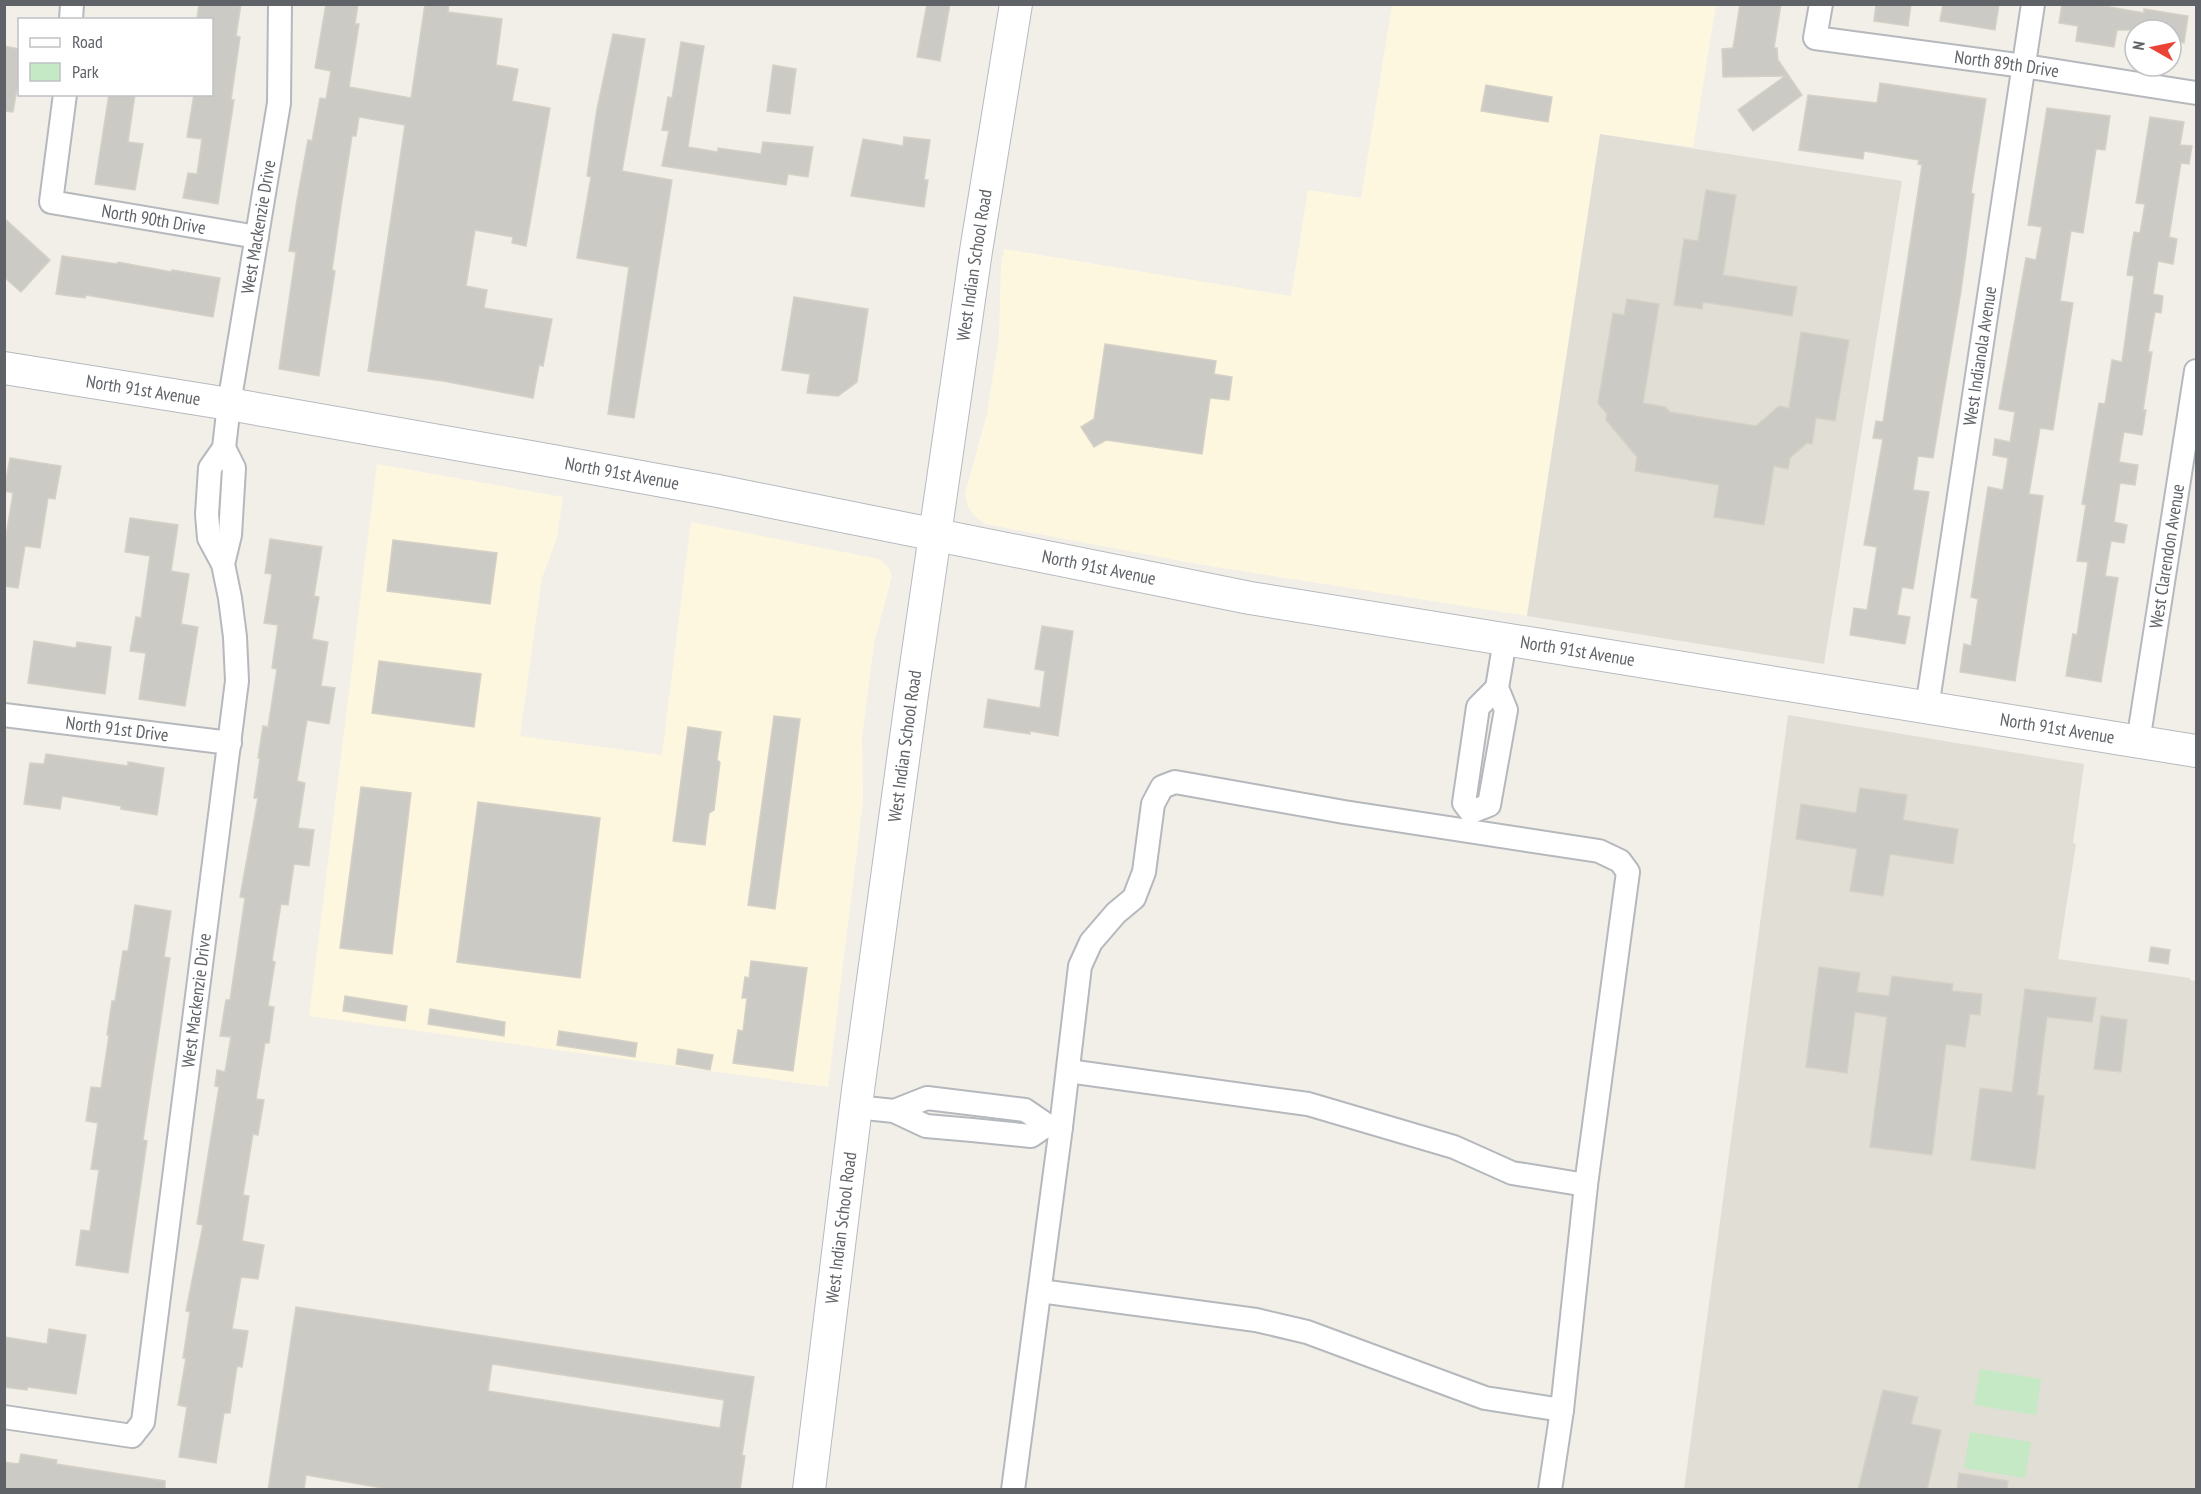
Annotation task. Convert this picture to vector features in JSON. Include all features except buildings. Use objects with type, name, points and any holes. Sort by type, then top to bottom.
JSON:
[{"type":"main road","name":"West Indian School Road","points":[[809,1490],[856,1107],[935,536],[976,251],[1016,4]]},
{"type":"main road","name":"North 91st Avenue","points":[[4,368],[229,404],[718,491],[1250,598],[2196,751]]},
{"type":"street","name":"West Mackenzie Drive","points":[[4,1417],[132,1436],[143,1422],[237,681],[235,637],[223,564],[231,535],[234,468],[224,448],[229,404],[279,103],[280,4]]},
{"type":"street","name":"North 89th Drive","points":[[1821,4],[1815,38],[2024,66],[2196,93]]},
{"type":"street","name":"West Indianola Avenue","points":[[1927,708],[2033,4]]},
{"type":"street","name":"North 90th Drive","points":[[65,96],[51,202],[258,237]]},
{"type":"street","name":"West Clarendon Avenue","points":[[2138,742],[2196,371]]},
{"type":"street","points":[[1469,822],[1464,803],[1478,707],[1497,688],[1504,640]]},
{"type":"street","name":"North 91st Drive","points":[[4,715],[230,743]]},
{"type":"street","points":[[1013,1490],[1040,1291],[1054,1126],[1068,1071],[1080,966],[1091,942],[1134,898],[1144,872],[1153,804],[1162,787],[1175,782],[1469,822],[1599,851],[1620,861],[1628,872],[1586,1185],[1562,1410],[1550,1490]]},
{"type":"street","points":[[1068,1071],[1308,1104],[1454,1147],[1512,1173],[1586,1185]]},
{"type":"street","points":[[894,1111],[927,1098],[1025,1110],[1054,1126]]},
{"type":"street","points":[[972,1130],[974,1104]]},
{"type":"street","points":[[856,1107],[894,1111],[926,1126],[1031,1136],[1054,1126]]},
{"type":"street","points":[[1040,1291],[1256,1320],[1307,1332],[1485,1398],[1562,1410]]},
{"type":"shaded area","points":[[1392,5],[1716,5],[1693,147],[1600,135],[1527,616],[1197,564],[985,524],[976,517],[968,507],[965,494],[987,414],[999,337],[1001,265],[1004,249],[1291,296],[1308,190],[1361,198]]},
{"type":"shaded area","points":[[1600,134],[1902,181],[1824,664],[1527,616]]},
{"type":"shaded area","points":[[377,464],[563,497],[557,538],[542,578],[520,736],[662,755],[691,522],[879,559],[889,568],[892,576],[874,643],[862,738],[863,802],[828,1087],[309,1016]]},
{"type":"shaded area","points":[[1788,715],[2084,764],[2073,843],[2076,844],[2058,959],[2190,978],[2196,981],[2196,1489],[1684,1490]]},
{"type":"green space","points":[[1980,1369],[2041,1379],[2036,1415],[1974,1405]]},
{"type":"green space","points":[[1970,1432],[2031,1442],[2025,1478],[1964,1468]]}]
